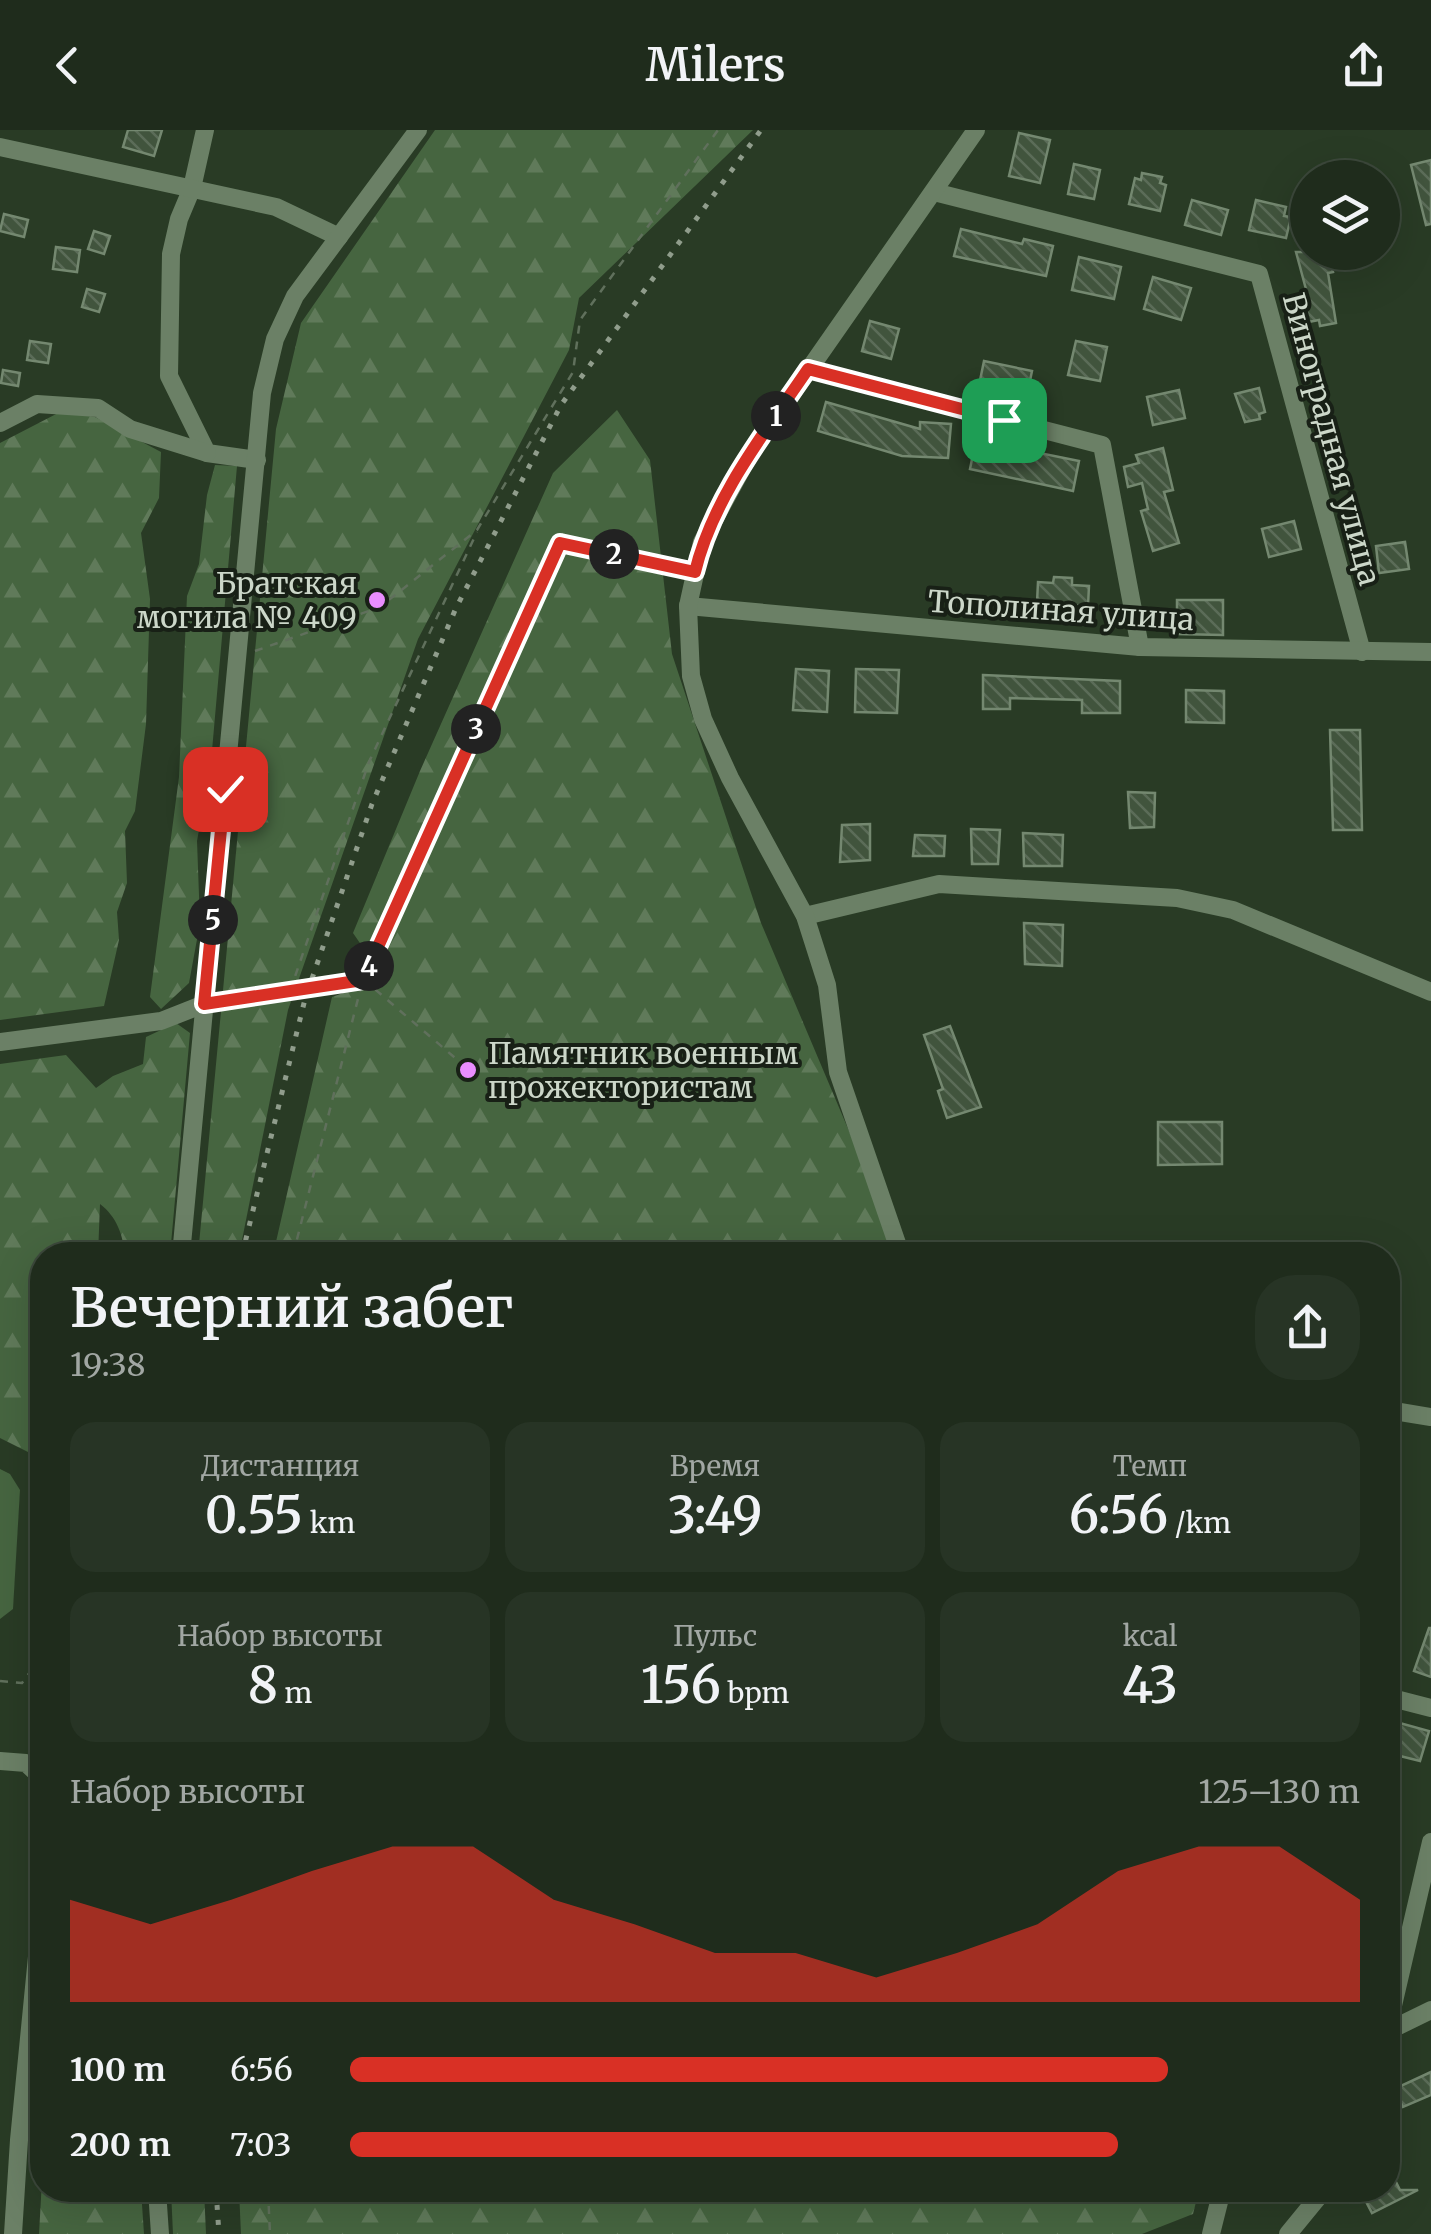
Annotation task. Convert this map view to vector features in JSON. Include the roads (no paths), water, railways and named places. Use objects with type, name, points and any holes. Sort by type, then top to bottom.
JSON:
[{"type":"street","points":[[205,130],[171,254],[169,376],[206,452]]},
{"type":"street","points":[[182,1242],[262,393],[275,339],[295,296],[418,130]]},
{"type":"street","points":[[897,1242],[838,1072],[827,985],[806,916],[730,778],[702,718],[691,676],[688,606],[702,542],[750,454],[976,130]]},
{"type":"street","points":[[0,147],[276,207],[339,237]]},
{"type":"street","name":"Виноградная улица","points":[[934,192],[1259,274],[1362,652]]},
{"type":"street","points":[[808,369],[1102,445],[1140,647]]},
{"type":"street","points":[[0,423],[37,404],[98,408],[130,429],[206,452],[256,460]]},
{"type":"street","name":"Тополиная улица","points":[[688,606],[1140,647],[1431,652]]},
{"type":"street","points":[[806,916],[939,884],[1177,898],[1233,910],[1431,992]]},
{"type":"street","points":[[0,1042],[162,1021],[204,1004]]},
{"type":"street","points":[[1400,1412],[1431,1417]]},
{"type":"street","points":[[1400,1700],[1431,1708]]},
{"type":"street","points":[[0,1760],[30,1767]]},
{"type":"street","points":[[1400,1977],[1431,1842]]},
{"type":"street","points":[[1400,2024],[1431,2010]]},
{"type":"street","points":[[13,2234],[30,2028]]},
{"type":"street","points":[[158,2202],[160,2234]]},
{"type":"street","points":[[1211,2234],[1219,2202]]},
{"type":"street","points":[[1288,2234],[1314,2202]]},
{"type":"railway","points":[[245,1242],[305,999],[372,804],[456,608],[561,405],[761,130]]},
{"type":"railway","points":[[217,2202],[219,2234]]},
{"type":"place","name":"Братская могила № 409","points":[[377,600]]},
{"type":"place","name":"Памятник военным прожектористам","points":[[468,1070]]}]
